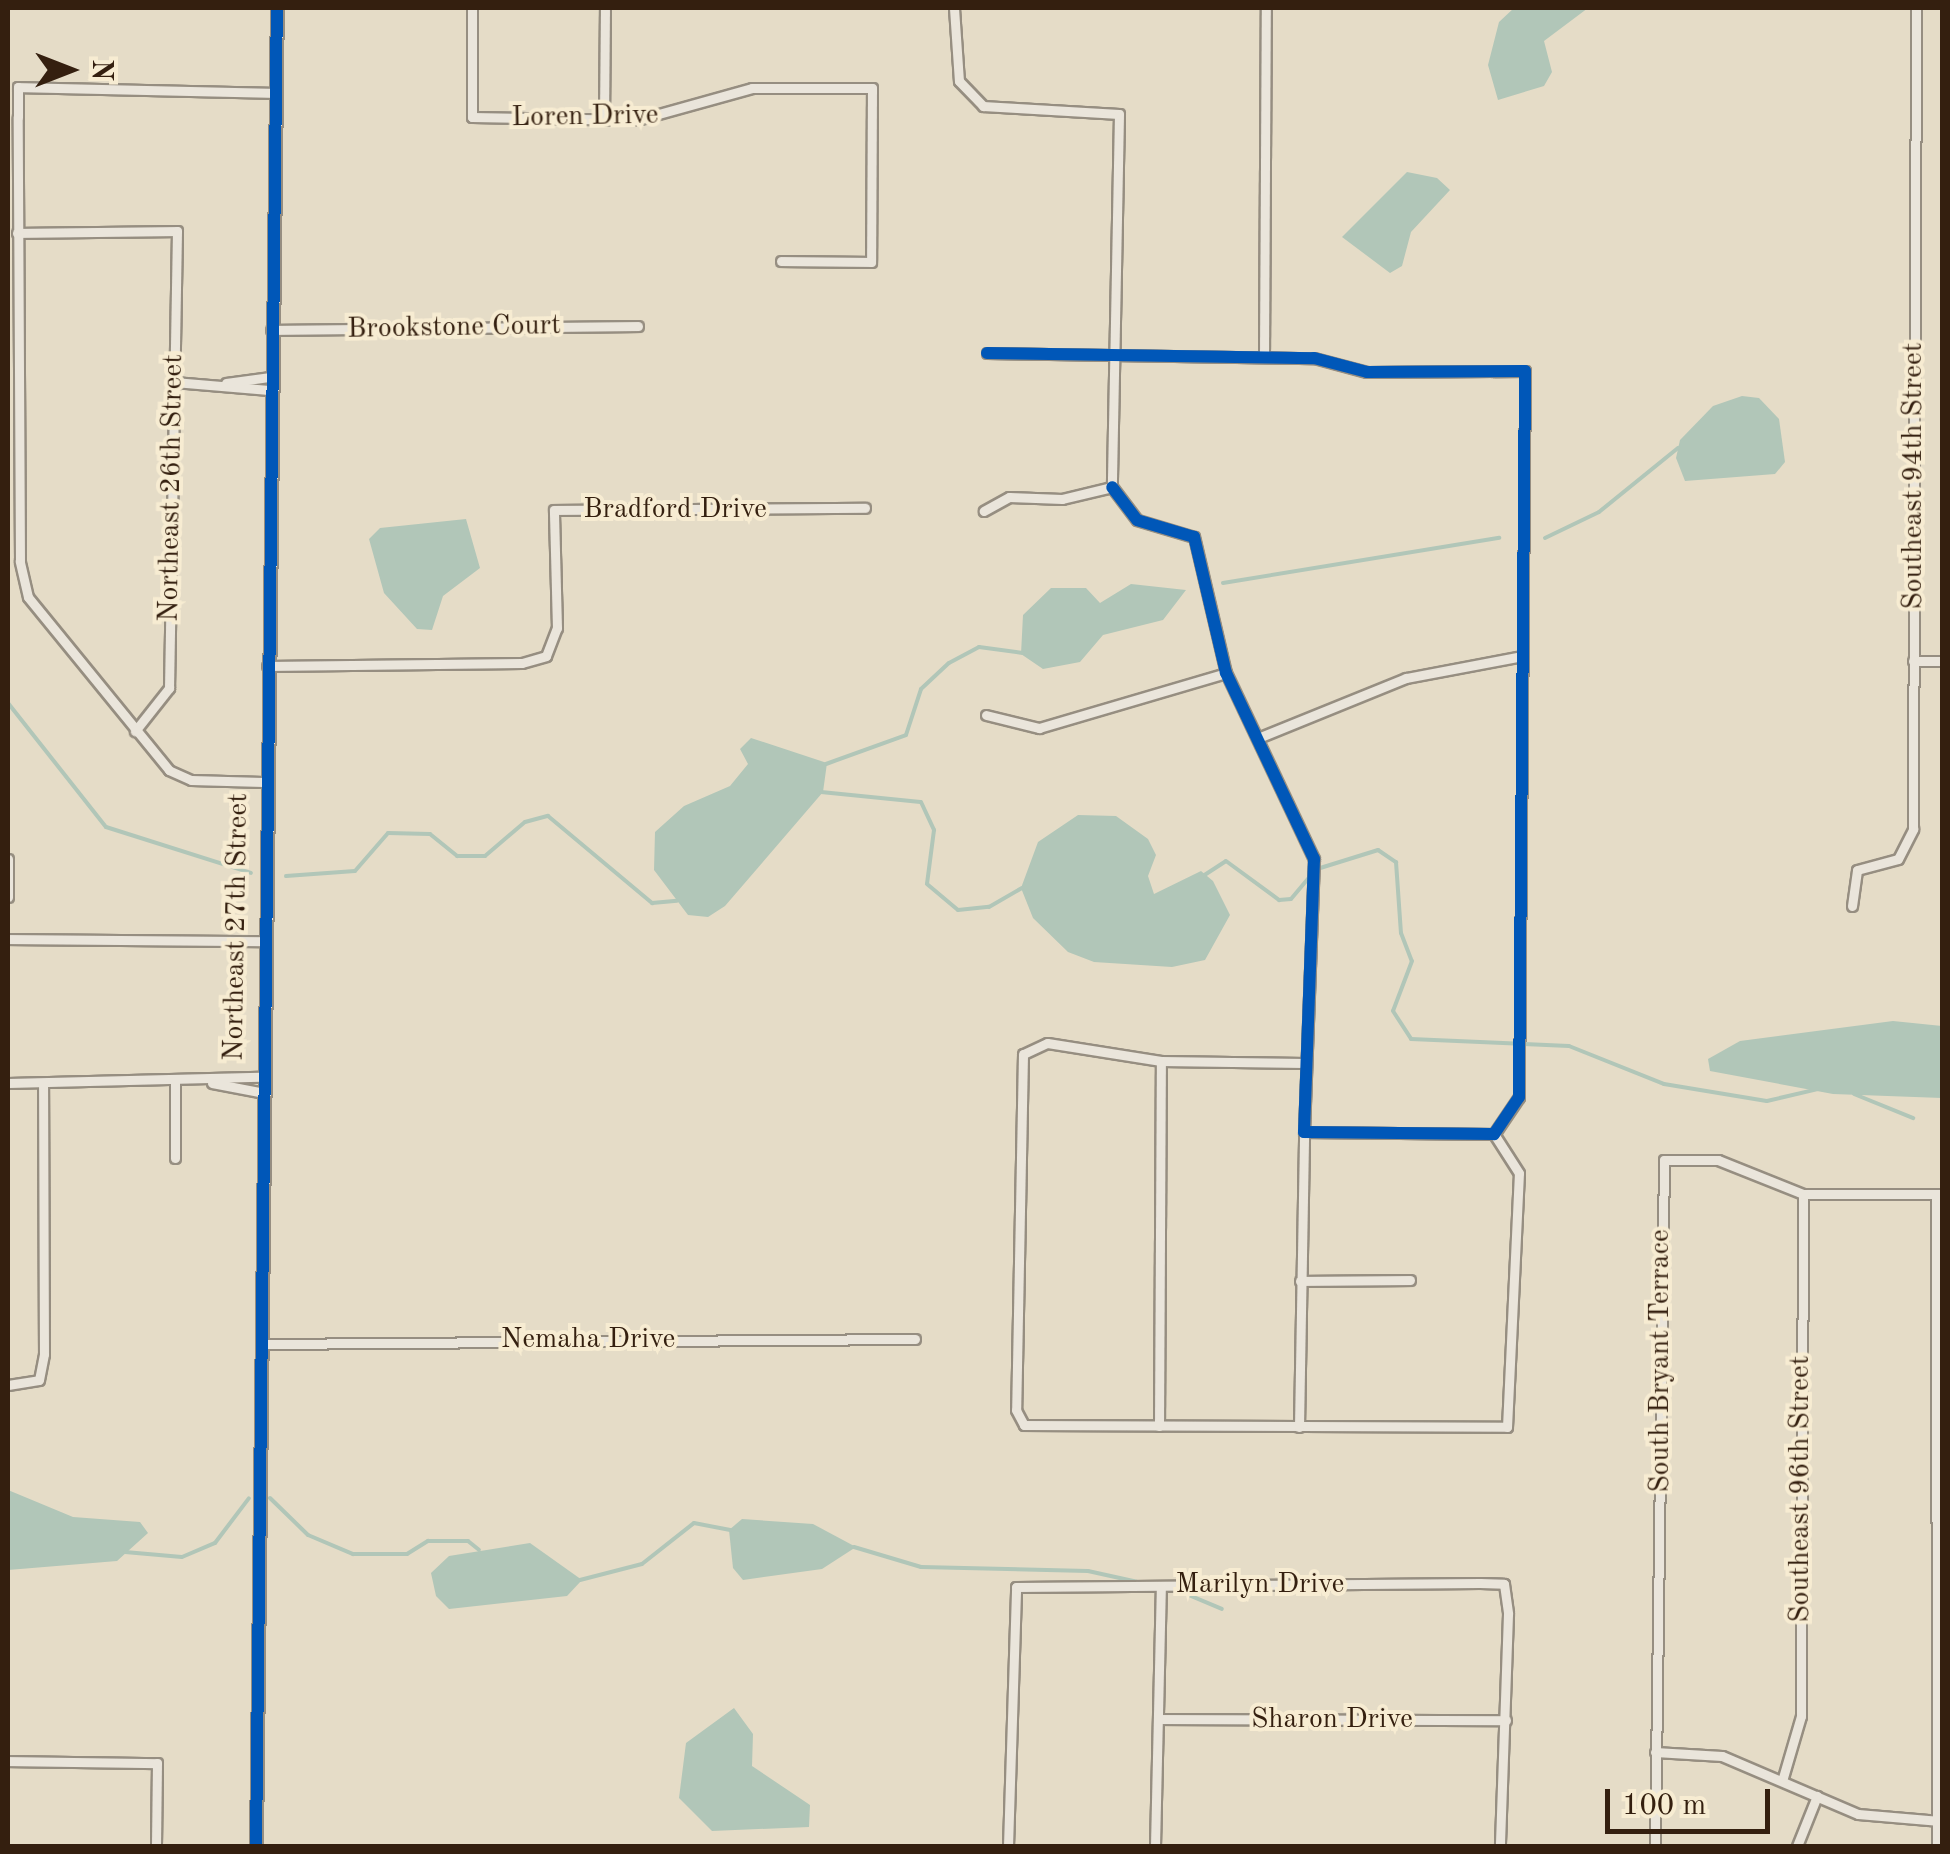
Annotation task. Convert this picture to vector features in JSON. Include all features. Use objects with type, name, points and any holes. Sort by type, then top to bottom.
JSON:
[{"type":"street","name":"Northeast 27th Street","points":[[256,1846],[264,666],[276,8]]},
{"type":"street","name":"Loren Drive","points":[[472,8],[472,117],[604,120],[679,114],[752,88],[872,88],[871,262],[781,262]]},
{"type":"street","points":[[604,120],[605,8]]},
{"type":"street","points":[[954,8],[954,61],[970,98],[999,112],[1119,114],[1112,487],[1137,520],[1194,538],[1226,674],[1314,858],[1304,1063],[1299,1428]]},
{"type":"street","points":[[1264,356],[1266,8]]},
{"type":"street","name":"Southeast 94th Street","points":[[1852,906],[1857,870],[1898,859],[1913,828],[1916,8]]},
{"type":"street","points":[[263,782],[181,778],[135,731],[43,622],[21,570],[18,87],[274,93]]},
{"type":"street","name":"Northeast 26th Street","points":[[17,233],[178,231],[170,688],[163,706],[135,731]]},
{"type":"street","name":"Brookstone Court","points":[[269,330],[638,326]]},
{"type":"street","points":[[987,353],[1314,358],[1367,372],[1525,371],[1519,1097],[1494,1134]]},
{"type":"street","points":[[174,382],[268,383]]},
{"type":"street","points":[[984,511],[1009,497],[1062,499],[1112,487]]},
{"type":"street","name":"Bradford Drive","points":[[264,666],[540,658],[556,628],[554,510],[865,508]]},
{"type":"street","points":[[1258,738],[1406,678],[1522,656]]},
{"type":"street","points":[[1913,661],[1942,661]]},
{"type":"street","points":[[986,715],[1039,728],[1226,674]]},
{"type":"street","points":[[8,859],[8,897]]},
{"type":"street","points":[[8,939],[262,941]]},
{"type":"street","points":[[1304,1063],[1161,1061],[1047,1043],[1024,1054],[1016,1410],[1032,1428],[1492,1430],[1512,1424],[1519,1173],[1494,1134]]},
{"type":"street","points":[[1159,1426],[1161,1061]]},
{"type":"street","points":[[8,1083],[175,1084],[260,1078]]},
{"type":"street","points":[[212,1083],[260,1092]]},
{"type":"street","points":[[8,1385],[39,1380],[43,1084]]},
{"type":"street","points":[[175,1084],[175,1158]]},
{"type":"street","points":[[1304,1132],[1494,1134]]},
{"type":"street","name":"South Bryant Terrace","points":[[1656,1846],[1664,1160],[1718,1160],[1803,1194],[1939,1194]]},
{"type":"street","name":"Southeast 96th Street","points":[[1782,1781],[1801,1716],[1803,1194]]},
{"type":"street","points":[[1937,1846],[1939,1194]]},
{"type":"street","points":[[1300,1281],[1410,1280]]},
{"type":"street","name":"Nemaha Drive","points":[[262,1344],[915,1339]]},
{"type":"street","name":"Marilyn Drive","points":[[1008,1846],[1016,1587],[1504,1584],[1506,1720]]},
{"type":"street","points":[[1154,1846],[1161,1586]]},
{"type":"street","name":"Sharon Drive","points":[[1158,1719],[1506,1720]]},
{"type":"street","points":[[1500,1846],[1506,1720]]},
{"type":"street","points":[[1655,1752],[1722,1756],[1882,1820],[1940,1821]]},
{"type":"street","points":[[8,1761],[156,1763],[156,1846]]},
{"type":"street","points":[[1797,1846],[1816,1796]]},
{"type":"shaded area","points":[[1514,8],[1588,8],[1544,41],[1552,72],[1544,86],[1498,100],[1488,65],[1499,22]]},
{"type":"shaded area","points":[[1407,172],[1437,178],[1450,190],[1411,232],[1402,266],[1390,273],[1342,237]]},
{"type":"shaded area","points":[[1742,396],[1759,398],[1779,419],[1785,462],[1775,474],[1685,481],[1676,458],[1680,440],[1713,406]]},
{"type":"shaded area","points":[[466,519],[480,568],[443,596],[432,630],[417,629],[384,593],[369,539],[380,528]]},
{"type":"shaded area","points":[[1131,584],[1186,590],[1163,620],[1103,635],[1080,662],[1043,669],[1021,654],[1023,615],[1051,588],[1086,588],[1100,603]]},
{"type":"shaded area","points":[[751,738],[827,763],[823,792],[725,906],[708,917],[688,915],[654,870],[655,832],[684,806],[730,786],[748,764],[740,749]]},
{"type":"shaded area","points":[[1078,815],[1116,816],[1148,839],[1156,855],[1148,876],[1154,894],[1201,871],[1213,881],[1230,915],[1205,960],[1172,967],[1094,962],[1068,952],[1033,918],[1021,888],[1038,842]]},
{"type":"shaded area","points":[[1893,1021],[1942,1026],[1942,1098],[1833,1094],[1710,1071],[1708,1059],[1740,1041]]},
{"type":"shaded area","points":[[8,1490],[73,1517],[140,1522],[148,1533],[117,1561],[8,1570]]},
{"type":"shaded area","points":[[742,1519],[813,1524],[856,1547],[822,1569],[743,1580],[733,1568],[729,1530]]},
{"type":"shaded area","points":[[530,1543],[582,1580],[567,1596],[449,1609],[436,1596],[431,1573],[449,1556]]},
{"type":"shaded area","points":[[734,1708],[753,1734],[752,1766],[810,1805],[809,1827],[712,1831],[679,1798],[686,1743]]},
{"type":"waterway","points":[[1545,538],[1599,512],[1678,448]]},
{"type":"waterway","points":[[1223,583],[1499,538]]},
{"type":"waterway","points":[[826,764],[906,735],[921,689],[949,663],[979,647],[1023,653]]},
{"type":"waterway","points":[[8,703],[106,827],[251,873]]},
{"type":"waterway","points":[[821,792],[921,802],[934,830],[927,884],[958,910],[989,907],[1022,888]]},
{"type":"waterway","points":[[286,876],[355,871],[388,833],[430,834],[457,856],[485,856],[525,822],[548,816],[652,903],[677,901]]},
{"type":"waterway","points":[[1317,869],[1378,850],[1396,862],[1401,933],[1412,961],[1393,1011],[1411,1039],[1569,1046],[1664,1084],[1767,1101],[1818,1089]]},
{"type":"waterway","points":[[1203,876],[1226,861],[1279,900],[1291,899],[1311,875]]},
{"type":"waterway","points":[[1854,1094],[1913,1118]]},
{"type":"waterway","points":[[125,1552],[182,1557],[215,1543],[249,1498]]},
{"type":"waterway","points":[[270,1498],[308,1535],[353,1554],[407,1554],[428,1541],[468,1541],[479,1550]]},
{"type":"waterway","points":[[580,1580],[642,1564],[694,1523],[730,1530]]},
{"type":"waterway","points":[[854,1547],[921,1567],[1088,1571],[1138,1582]]},
{"type":"waterway","points":[[1172,1588],[1222,1609]]},
{"type":"cycle path","points":[[256,1846],[277,8]]},
{"type":"cycle path","points":[[987,353],[1314,358],[1367,372],[1525,371],[1519,1097],[1494,1134],[1304,1132],[1314,859],[1226,673],[1194,537],[1137,520],[1112,487]]}]
